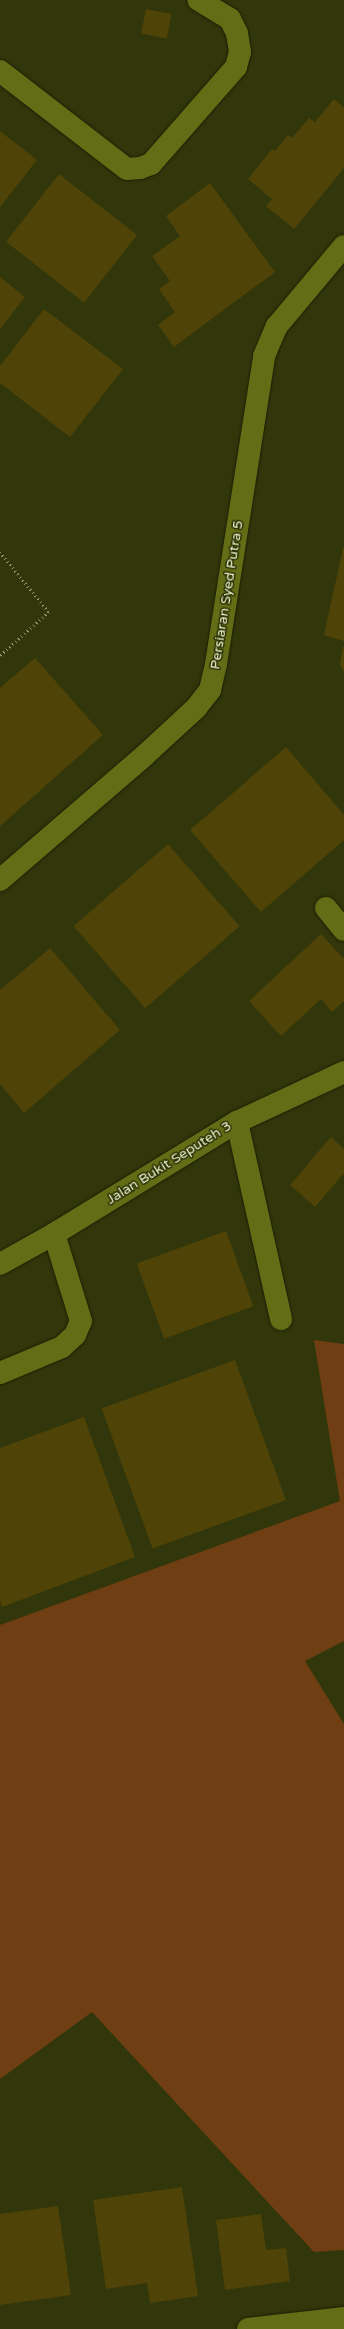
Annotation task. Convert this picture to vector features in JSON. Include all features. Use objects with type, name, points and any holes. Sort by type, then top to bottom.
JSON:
[{"type":"street","points":[[0,70],[127,169],[140,168],[152,164],[236,67],[240,52],[237,33],[230,19],[198,0]]},
{"type":"street","name":"Persiaran Syed Putra 5","points":[[0,880],[144,756],[196,708],[210,690],[216,664],[264,356],[277,326],[344,246]]},
{"type":"street","points":[[326,908],[344,930]]},
{"type":"street","name":"Jalan Bukit Seputeh 3","points":[[0,1264],[54,1234],[237,1122],[344,1072]]},
{"type":"street","points":[[237,1122],[281,1318]]},
{"type":"street","points":[[0,1373],[62,1347],[75,1335],[81,1320],[54,1234]]},
{"type":"street","points":[[248,2329],[344,2318]]},
{"type":"path","points":[[0,552],[49,612],[0,656]]},
{"type":"shaded area","points":[[314,1340],[344,1344],[344,1641],[305,1661],[344,1724],[344,2250],[314,2252],[92,2012],[0,2079],[0,1625],[340,1501]]},
{"type":"building","points":[[146,9],[172,14],[167,39],[141,34]]},
{"type":"building","points":[[334,99],[344,108],[344,168],[294,229],[266,206],[272,199],[248,179],[272,149],[275,151],[288,135],[292,138],[309,118],[315,122]]},
{"type":"building","points":[[0,131],[37,160],[0,207]]},
{"type":"building","points":[[59,174],[137,235],[84,303],[6,242]]},
{"type":"building","points":[[210,183],[275,272],[174,347],[158,325],[175,312],[159,289],[170,281],[152,256],[180,236],[166,216]]},
{"type":"building","points":[[0,277],[25,297],[0,329]]},
{"type":"building","points":[[44,309],[123,369],[70,437],[0,383],[0,366]]},
{"type":"building","points":[[344,548],[344,641],[324,635]]},
{"type":"building","points":[[343,646],[344,647],[344,673],[340,664]]},
{"type":"building","points":[[35,658],[103,735],[0,826],[0,688]]},
{"type":"building","points":[[286,747],[344,815],[344,840],[261,912],[190,830]]},
{"type":"building","points":[[168,844],[240,926],[145,1008],[74,926]]},
{"type":"building","points":[[321,934],[344,959],[344,1001],[332,1012],[321,999],[281,1036],[249,1001]]},
{"type":"building","points":[[50,948],[120,1030],[24,1113],[0,1084],[0,990]]},
{"type":"building","points":[[331,1137],[344,1149],[344,1173],[315,1207],[290,1185]]},
{"type":"building","points":[[226,1231],[253,1306],[164,1339],[137,1263]]},
{"type":"building","points":[[235,1360],[286,1500],[153,1549],[102,1409]]},
{"type":"building","points":[[84,1417],[135,1557],[2,1607],[0,1601],[0,1448]]},
{"type":"building","points":[[182,2187],[198,2296],[150,2303],[147,2283],[106,2289],[93,2200]]},
{"type":"building","points":[[58,2206],[71,2295],[0,2305],[0,2214]]},
{"type":"building","points":[[261,2214],[266,2250],[286,2248],[290,2281],[225,2290],[216,2220]]}]
